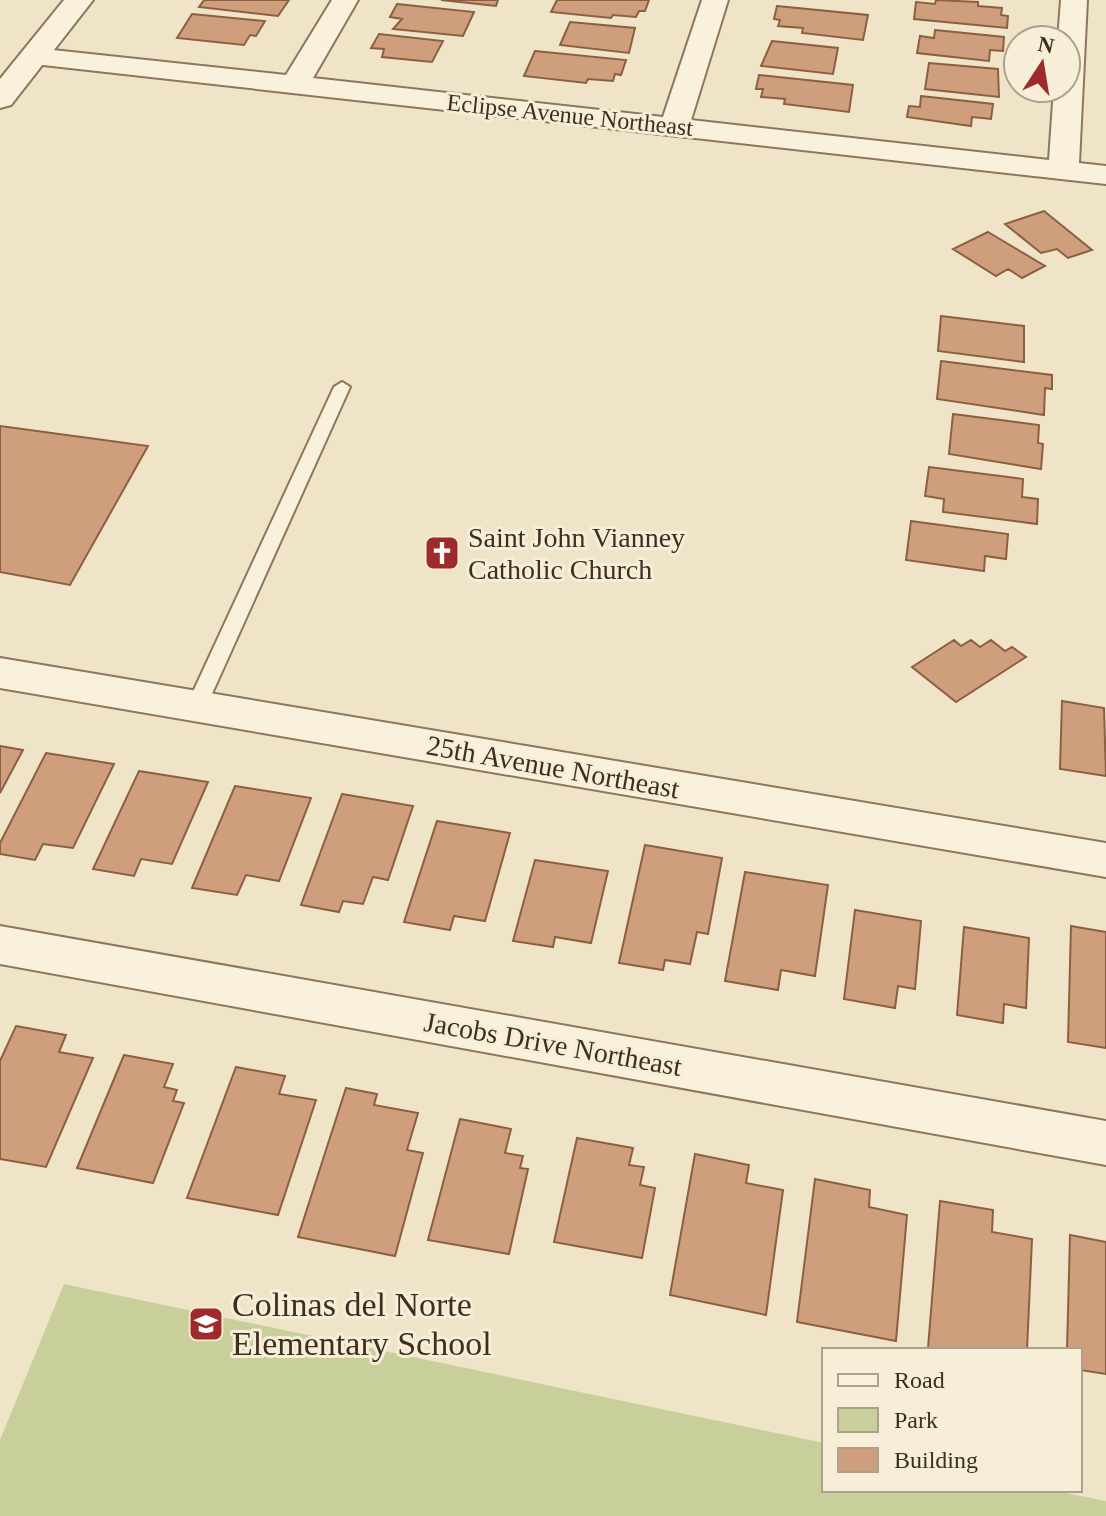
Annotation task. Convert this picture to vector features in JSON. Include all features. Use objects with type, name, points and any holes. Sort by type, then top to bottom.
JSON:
[{"type":"street","points":[[0,99],[79,0]]},
{"type":"street","points":[[295,85],[345,0]]},
{"type":"street","points":[[674,127],[715,0]]},
{"type":"street","points":[[1063,171],[1074,0]]},
{"type":"street","name":"Eclipse Avenue Northeast","points":[[34,56],[1106,175]]},
{"type":"street","name":"25th Avenue Northeast","points":[[0,673],[1106,860]]},
{"type":"street","name":"Jacobs Drive Northeast","points":[[0,945],[1106,1143]]},
{"type":"lane","points":[[196,707],[342,387]]},
{"type":"green space","name":"Colinas del Norte Elementary School","points":[[64,1284],[822,1443],[822,1492],[1061,1492],[1106,1501],[1106,1516],[0,1516],[0,1440]]},
{"type":"building","points":[[204,0],[289,0],[278,16],[199,7]]},
{"type":"building","points":[[441,0],[498,0],[496,6]]},
{"type":"building","points":[[557,0],[649,0],[645,11],[639,11],[636,17],[613,15],[611,18],[551,12]]},
{"type":"building","points":[[936,0],[978,2],[978,6],[1002,8],[1001,15],[1008,16],[1007,24],[1002,24],[1002,28],[914,19],[916,2],[935,4]]},
{"type":"building","points":[[397,4],[474,12],[463,36],[393,29],[402,19],[390,17]]},
{"type":"building","points":[[777,6],[868,15],[863,40],[802,33],[803,28],[778,26],[780,20],[774,19]]},
{"type":"building","points":[[192,14],[265,21],[256,36],[250,35],[244,45],[177,38]]},
{"type":"building","points":[[570,22],[635,28],[629,53],[560,45]]},
{"type":"building","points":[[935,30],[1002,37],[1002,51],[990,50],[989,61],[917,53],[920,36],[934,38]]},
{"type":"building","points":[[379,34],[443,41],[432,62],[382,57],[384,49],[371,48]]},
{"type":"building","points":[[772,41],[838,48],[833,74],[761,66]]},
{"type":"building","points":[[535,51],[626,60],[621,75],[615,74],[613,81],[588,79],[586,83],[524,76]]},
{"type":"building","points":[[929,63],[998,69],[999,97],[925,89]]},
{"type":"building","points":[[759,75],[853,85],[849,112],[784,104],[785,99],[761,97],[763,89],[756,89]]},
{"type":"building","points":[[921,96],[993,104],[991,119],[972,117],[971,126],[907,117],[909,106],[920,107]]},
{"type":"building","points":[[1044,211],[1092,250],[1068,258],[1057,249],[1041,253],[1005,224]]},
{"type":"building","points":[[988,232],[1045,266],[1022,278],[1008,269],[996,276],[953,249]]},
{"type":"building","points":[[941,316],[1024,326],[1024,362],[938,351]]},
{"type":"building","points":[[941,361],[1052,375],[1052,389],[1045,388],[1044,415],[937,399]]},
{"type":"building","points":[[953,414],[1039,425],[1038,443],[1043,444],[1041,469],[949,454]]},
{"type":"building","points":[[0,426],[148,446],[70,585],[0,572]]},
{"type":"building","points":[[929,467],[1023,479],[1022,497],[1038,499],[1037,524],[943,512],[944,499],[925,496]]},
{"type":"building","points":[[911,521],[1008,534],[1006,559],[985,556],[984,571],[906,560]]},
{"type":"building","points":[[954,640],[961,646],[971,640],[980,647],[991,640],[1005,651],[1012,647],[1026,657],[956,702],[912,667]]},
{"type":"building","points":[[1062,701],[1104,708],[1106,776],[1060,769]]},
{"type":"building","points":[[0,746],[23,750],[0,793]]},
{"type":"building","points":[[46,753],[114,764],[73,848],[43,844],[35,860],[0,854],[0,843]]},
{"type":"building","points":[[139,771],[208,782],[172,864],[141,859],[134,876],[93,869]]},
{"type":"building","points":[[235,786],[311,798],[279,881],[246,875],[237,895],[192,888]]},
{"type":"building","points":[[342,794],[413,806],[388,880],[373,877],[363,904],[343,901],[339,912],[301,905]]},
{"type":"building","points":[[437,821],[510,833],[485,921],[454,916],[450,930],[404,922]]},
{"type":"building","points":[[645,845],[722,858],[708,934],[697,932],[690,964],[665,960],[663,970],[619,963]]},
{"type":"building","points":[[535,860],[608,871],[591,943],[555,937],[553,947],[513,941]]},
{"type":"building","points":[[745,872],[828,885],[815,976],[781,970],[778,990],[725,981]]},
{"type":"building","points":[[855,910],[921,921],[915,989],[898,986],[895,1008],[844,999]]},
{"type":"building","points":[[1071,926],[1106,932],[1106,1048],[1068,1042]]},
{"type":"building","points":[[964,927],[1029,938],[1026,1008],[1004,1004],[1003,1023],[957,1015]]},
{"type":"building","points":[[16,1026],[66,1035],[59,1052],[93,1058],[46,1167],[0,1159],[0,1061]]},
{"type":"building","points":[[124,1055],[173,1064],[164,1087],[177,1090],[173,1101],[184,1103],[153,1183],[77,1168]]},
{"type":"building","points":[[236,1067],[285,1076],[279,1094],[316,1100],[278,1215],[187,1198]]},
{"type":"building","points":[[346,1088],[377,1094],[374,1105],[418,1113],[407,1150],[423,1153],[395,1256],[298,1237]]},
{"type":"building","points":[[460,1119],[511,1129],[505,1153],[523,1156],[520,1168],[528,1169],[509,1254],[428,1240]]},
{"type":"building","points":[[577,1138],[633,1148],[629,1165],[644,1167],[640,1185],[655,1188],[642,1258],[554,1242]]},
{"type":"building","points":[[695,1154],[749,1165],[746,1183],[783,1190],[766,1315],[670,1295]]},
{"type":"building","points":[[815,1179],[870,1190],[869,1207],[907,1215],[896,1341],[797,1322]]},
{"type":"building","points":[[940,1201],[993,1210],[992,1232],[1032,1239],[1027,1348],[928,1348]]},
{"type":"building","points":[[1070,1235],[1106,1242],[1106,1374],[1082,1370],[1082,1348],[1067,1348]]},
{"type":"place","name":"Saint John Vianney Catholic Church","points":[[442,553]]},
{"type":"place","name":"Colinas del Norte Elementary School","points":[[206,1324]]}]
